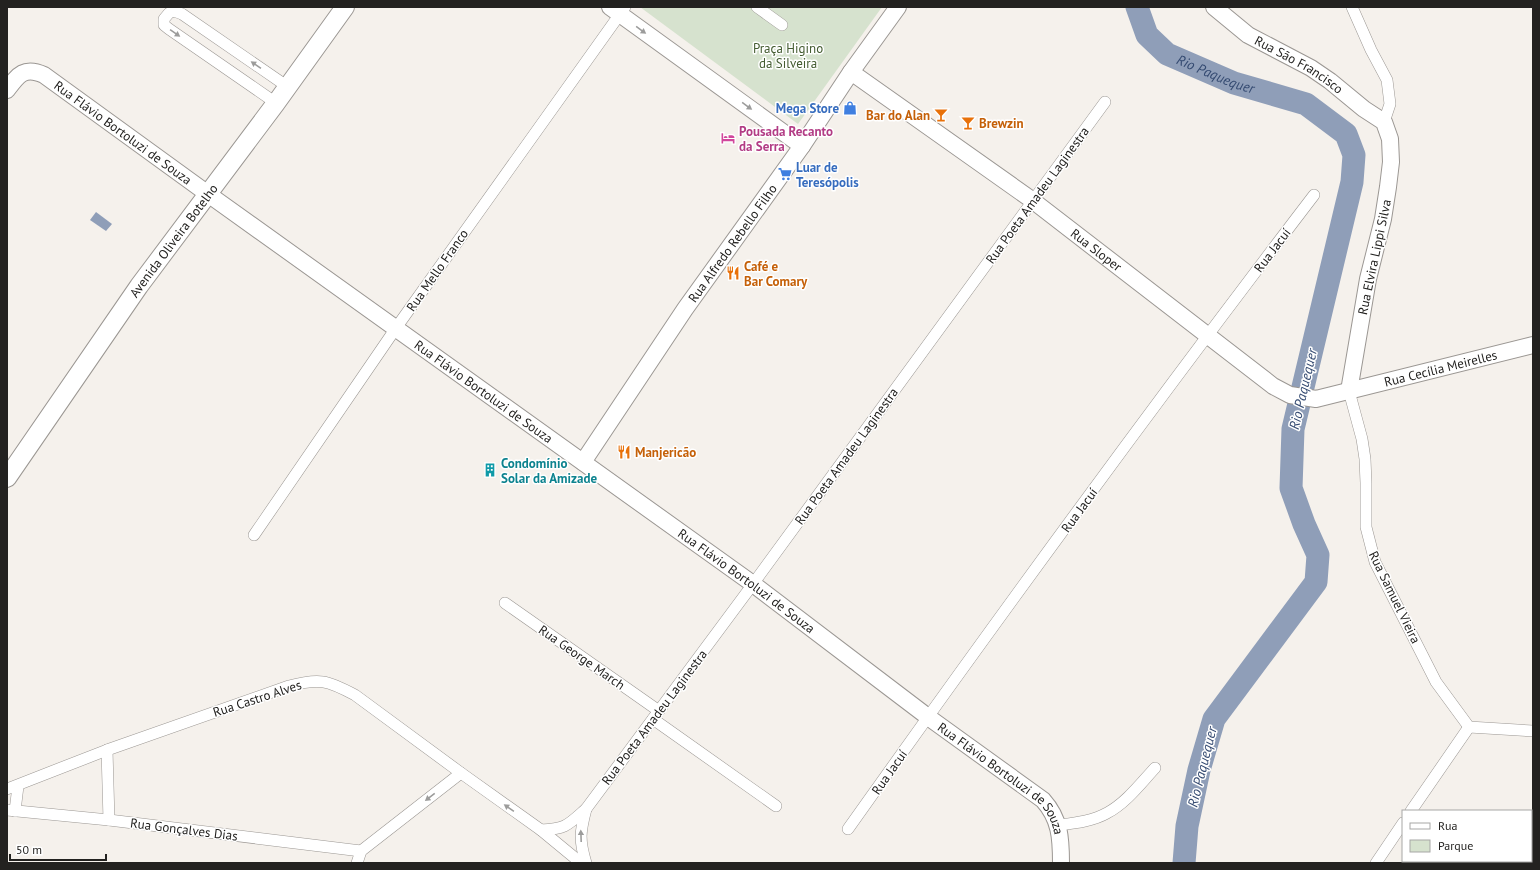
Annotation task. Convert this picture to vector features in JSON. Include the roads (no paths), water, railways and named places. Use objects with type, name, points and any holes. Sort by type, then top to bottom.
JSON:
[{"type":"main road","name":"Avenida Oliveira Botelho","points":[[7,478],[139,286],[288,87],[345,7]]},
{"type":"street","points":[[757,7],[782,25]]},
{"type":"street","name":"Rua Alfredo Rebello Filho","points":[[583,462],[681,315],[802,146],[851,72],[898,7]]},
{"type":"street","name":"Rua São Francisco","points":[[1214,7],[1248,35],[1310,68],[1330,81],[1364,109],[1384,122]]},
{"type":"street","points":[[1352,7],[1386,80],[1390,104],[1384,122]]},
{"type":"street","points":[[618,9],[802,146]]},
{"type":"street","name":"Rua Mello Franco","points":[[254,535],[618,9]]},
{"type":"street","points":[[276,103],[164,25],[164,19],[168,13],[174,11],[182,14],[288,87]]},
{"type":"street","name":"Rua Flávio Bortoluzi de Souza","points":[[7,90],[17,76],[34,71],[44,75],[753,584],[928,717],[1043,800],[1054,814],[1059,825],[1061,861]]},
{"type":"street","name":"Rua Sloper","points":[[851,72],[1032,200],[1208,334],[1273,386],[1290,395],[1316,399],[1349,391]]},
{"type":"street","name":"Rua Poeta Amadeu Laginestra","points":[[541,830],[560,829],[570,824],[586,809],[753,584],[1105,102]]},
{"type":"street","name":"Rua Elvira Lippi Silva","points":[[1349,391],[1368,279],[1383,219],[1388,187],[1391,162],[1390,139],[1384,122]]},
{"type":"street","name":"Rua Jacuí","points":[[848,829],[1208,334],[1314,195]]},
{"type":"street","name":"Rua Cecília Meirelles","points":[[1349,391],[1533,345]]},
{"type":"street","name":"Rua Samuel Vieira","points":[[1349,391],[1362,440],[1366,483],[1366,527],[1375,562],[1436,682],[1469,727]]},
{"type":"street","name":"Rua George March","points":[[505,602],[776,806]]},
{"type":"street","name":"Rua Castro Alves","points":[[7,789],[18,786],[107,750],[289,686],[309,681],[322,681],[338,686],[354,695],[461,774],[541,830],[581,863]]},
{"type":"street","points":[[1412,810],[1469,727],[1533,731]]},
{"type":"street","points":[[107,750],[109,820]]},
{"type":"street","points":[[1059,825],[1078,823],[1107,814],[1132,793],[1155,768]]},
{"type":"street","points":[[357,863],[361,850],[461,774]]},
{"type":"street","points":[[11,811],[18,786]]},
{"type":"street","name":"Rua Poeta Amadeu Laginestra","points":[[586,809],[580,833],[586,863]]},
{"type":"street","name":"Rua Gonçalves Dias","points":[[11,811],[109,820],[361,850]]},
{"type":"street","points":[[1376,863],[1402,824]]},
{"type":"water","points":[[96,212],[112,224],[106,231],[90,220]]},
{"type":"waterway","name":"Rio Paquequer","points":[[1137,7],[1147,35],[1167,54],[1234,83],[1306,104],[1346,134],[1354,155],[1352,182],[1293,429],[1291,488],[1304,524],[1318,555],[1316,582],[1214,719],[1199,770],[1187,826],[1184,863]]},
{"type":"place","name":"Mega Store","points":[[850,108]]},
{"type":"place","name":"Bar do Alan","points":[[941,115]]},
{"type":"place","name":"Brewzin","points":[[968,123]]},
{"type":"place","name":"Pousada Recanto da Serra","points":[[728,138]]},
{"type":"place","name":"Luar de Teresópolis","points":[[785,174]]},
{"type":"place","name":"Café e Bar Comary","points":[[733,273]]},
{"type":"place","name":"Manjericão","points":[[624,452]]},
{"type":"place","name":"Condomínio Solar da Amizade","points":[[490,470]]},
{"type":"park label","name":"Praça Higino da Silveira","points":[[788,56]]}]
